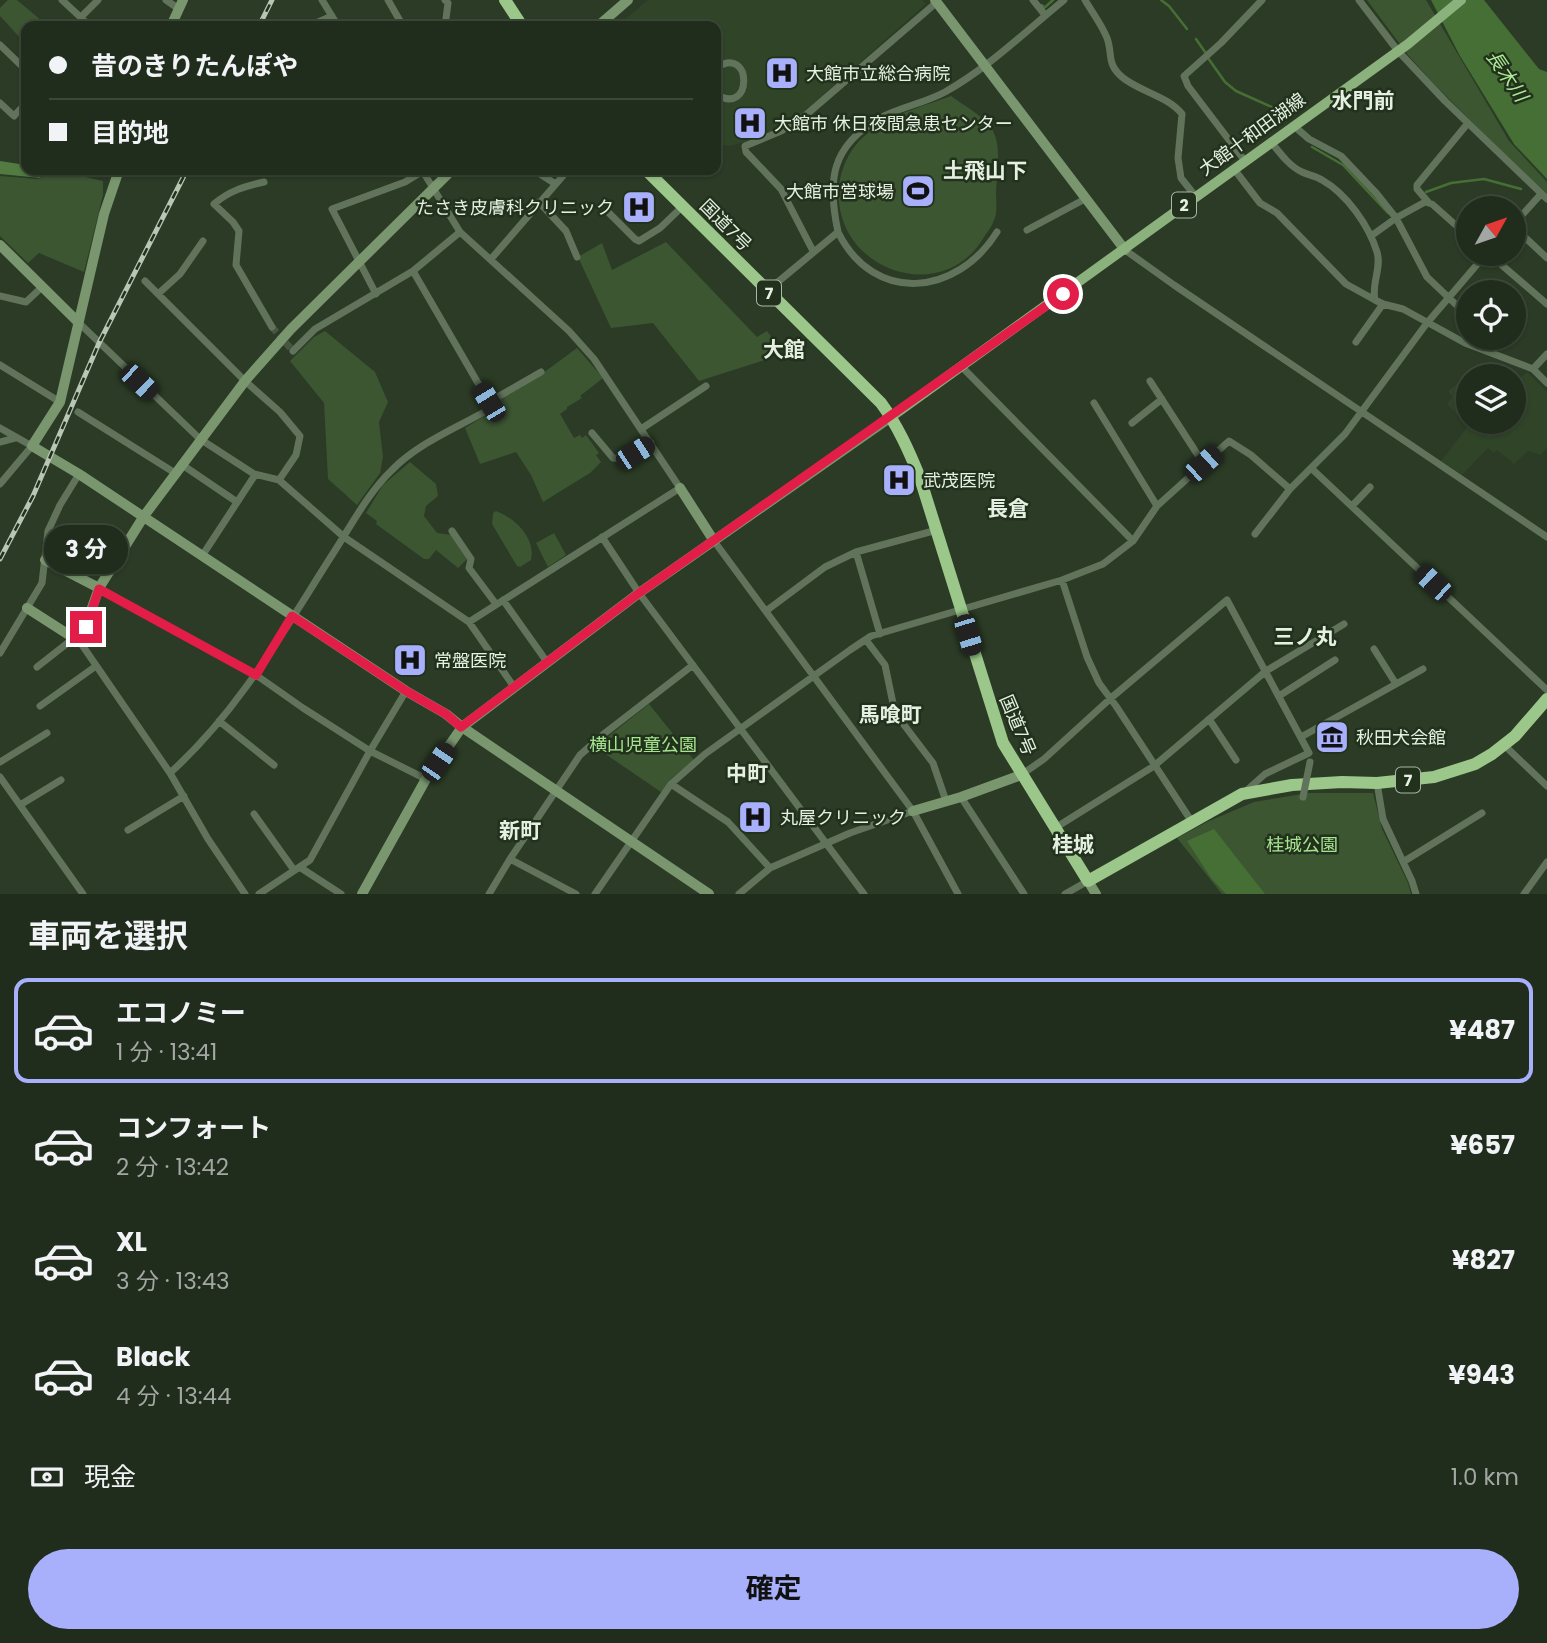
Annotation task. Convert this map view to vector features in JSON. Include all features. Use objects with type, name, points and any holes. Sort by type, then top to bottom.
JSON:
[{"type":"highway","points":[[506,1],[519,21]]},
{"type":"highway","name":"国道7号","points":[[651,175],[881,403],[891,417],[907,444],[937,530],[1003,743],[1088,881]]},
{"type":"highway","name":"7","points":[[1088,881],[1242,794],[1292,785],[1377,783],[1434,777],[1475,764],[1504,745],[1547,699]]},
{"type":"main road","name":"大館十和田湖線","points":[[891,417],[1403,47],[1461,0]]},
{"type":"street","points":[[62,0],[85,21]]},
{"type":"street","points":[[81,17],[98,0]]},
{"type":"street","points":[[166,0],[181,4],[173,21]]},
{"type":"street","points":[[323,0],[335,21]]},
{"type":"street","points":[[388,0],[400,21]]},
{"type":"street","points":[[445,0],[448,4],[446,21]]},
{"type":"street","points":[[604,21],[628,0]]},
{"type":"street","points":[[1033,0],[1045,15]]},
{"type":"street","points":[[997,232],[986,249],[963,270],[945,278],[910,284],[891,282],[868,269],[849,251],[838,232],[831,194],[836,167],[852,138],[881,117],[945,92],[985,64],[1064,0]]},
{"type":"street","points":[[1085,0],[1108,40],[1112,65],[1120,75],[1133,85],[1177,108],[1182,114],[1178,158],[1181,178],[1196,197]]},
{"type":"street","points":[[1245,161],[1188,86],[1184,76],[1221,43],[1262,0]]},
{"type":"street","points":[[1359,0],[1468,123],[1544,197],[1526,214]]},
{"type":"street","points":[[813,251],[781,189],[745,146],[781,131],[807,114],[936,1],[1125,250],[1547,537]]},
{"type":"street","points":[[320,21],[332,16]]},
{"type":"street","points":[[0,45],[21,65]]},
{"type":"street","points":[[721,64],[732,64],[741,70],[745,80],[742,91],[732,98],[721,97]]},
{"type":"street","points":[[0,103],[14,116],[21,108]]},
{"type":"street","points":[[1456,226],[1429,203],[1417,189],[1417,185],[1468,123]]},
{"type":"street","points":[[1294,126],[1309,139],[1341,156],[1377,194],[1396,218],[1427,277],[1456,305]]},
{"type":"street","points":[[1271,142],[1294,168],[1321,179],[1354,210],[1371,236],[1379,257],[1373,290],[1379,302]]},
{"type":"street","points":[[1234,169],[1260,203],[1277,213],[1346,284],[1379,302],[1402,309],[1465,343],[1533,369],[1547,383]]},
{"type":"street","points":[[0,484],[32,446],[61,402],[104,214],[116,175]]},
{"type":"street","points":[[376,294],[332,209],[405,182],[416,175]]},
{"type":"street","points":[[426,175],[460,232],[569,331],[594,359],[714,541],[914,811],[958,894]]},
{"type":"street","points":[[37,667],[77,640],[99,589],[144,516],[245,381],[291,329],[447,175]]},
{"type":"street","points":[[542,175],[554,183]]},
{"type":"street","points":[[491,259],[563,175]]},
{"type":"street","points":[[264,182],[234,191],[214,204],[239,231],[236,265],[272,327]]},
{"type":"street","points":[[1027,230],[1085,199]]},
{"type":"street","points":[[539,202],[566,231],[578,257]]},
{"type":"street","points":[[1371,236],[1415,206],[1429,203]]},
{"type":"street","points":[[608,212],[639,241],[660,228],[683,206]]},
{"type":"street","points":[[293,351],[315,329],[412,271],[460,232]]},
{"type":"street","points":[[767,291],[838,232]]},
{"type":"street","points":[[1526,237],[1547,258]]},
{"type":"street","points":[[158,294],[180,274],[203,242]]},
{"type":"street","points":[[0,245],[200,439],[255,475],[279,480],[344,537],[469,622],[514,687]]},
{"type":"street","points":[[1255,534],[1290,489],[1345,434],[1427,323],[1476,266]]},
{"type":"street","points":[[1501,266],[1547,304]]},
{"type":"street","points":[[412,271],[489,402]]},
{"type":"street","points":[[145,281],[245,381],[280,412],[300,436],[296,455],[279,480]]},
{"type":"street","points":[[0,296],[26,302],[42,287]]},
{"type":"street","points":[[1356,342],[1379,302]]},
{"type":"street","points":[[1533,369],[1547,354]]},
{"type":"street","points":[[0,365],[61,402]]},
{"type":"street","points":[[962,367],[1133,541]]},
{"type":"street","points":[[170,773],[197,749],[256,675],[376,488],[393,468],[486,411],[489,402],[541,372]]},
{"type":"street","points":[[1150,381],[1203,464]]},
{"type":"street","points":[[641,429],[706,386]]},
{"type":"street","points":[[1132,423],[1162,399]]},
{"type":"street","points":[[1094,403],[1157,506]]},
{"type":"street","points":[[78,412],[175,473]]},
{"type":"street","points":[[362,894],[426,779],[461,727],[639,593],[891,417]]},
{"type":"street","points":[[0,428],[79,474],[406,691],[446,714],[461,727],[709,894]]},
{"type":"street","points":[[592,433],[613,458],[617,459],[635,453],[651,443]]},
{"type":"street","points":[[0,442],[15,438]]},
{"type":"street","points":[[599,893],[671,784],[705,754],[866,640],[1062,580],[1103,564],[1133,541],[1157,506],[1229,441],[1251,455],[1290,489]]},
{"type":"street","points":[[181,464],[237,502]]},
{"type":"street","points":[[1311,468],[1547,690]]},
{"type":"street","points":[[0,653],[42,583],[48,531],[79,474]]},
{"type":"street","points":[[202,556],[255,475]]},
{"type":"street","points":[[1352,506],[1370,487]]},
{"type":"street","points":[[469,622],[680,488]]},
{"type":"street","points":[[766,611],[825,567],[856,552],[937,530]]},
{"type":"street","points":[[452,531],[471,558],[469,568],[500,602],[547,662]]},
{"type":"street","points":[[602,537],[639,593],[864,894]]},
{"type":"street","points":[[856,552],[880,634]]},
{"type":"street","points":[[45,560],[256,675],[370,751],[426,779]]},
{"type":"street","points":[[1062,580],[1087,657],[1099,683],[1192,822]]},
{"type":"street","points":[[739,894],[770,869],[850,833],[1021,775],[1045,759],[1111,698],[1227,600],[1309,753],[1310,762],[1303,797]]},
{"type":"street","points":[[27,608],[77,640],[170,773],[244,894]]},
{"type":"street","points":[[1055,829],[1154,766],[1266,671],[1344,624]]},
{"type":"street","points":[[866,640],[885,665],[895,713],[933,763],[946,801]]},
{"type":"street","points":[[1374,649],[1395,684]]},
{"type":"street","points":[[1279,696],[1335,660]]},
{"type":"street","points":[[489,894],[580,755],[693,665]]},
{"type":"street","points":[[40,706],[96,666]]},
{"type":"street","points":[[1301,737],[1423,669]]},
{"type":"street","points":[[259,894],[310,860],[406,691]]},
{"type":"street","points":[[1209,719],[1236,760]]},
{"type":"street","points":[[219,722],[274,765]]},
{"type":"street","points":[[0,762],[47,733]]},
{"type":"street","points":[[1504,745],[1546,783]]},
{"type":"street","points":[[1242,794],[1265,774],[1309,753]]},
{"type":"street","points":[[0,777],[83,894]]},
{"type":"street","points":[[20,805],[61,780]]},
{"type":"street","points":[[1377,783],[1383,819],[1416,894]]},
{"type":"street","points":[[671,784],[728,822],[770,869]]},
{"type":"street","points":[[128,830],[184,796]]},
{"type":"street","points":[[961,797],[1024,894]]},
{"type":"street","points":[[1403,862],[1482,813]]},
{"type":"street","points":[[254,814],[297,869],[341,894]]},
{"type":"street","points":[[510,859],[576,894]]},
{"type":"street","points":[[1524,894],[1547,862]]},
{"type":"street","points":[[1065,894],[1088,881],[1096,894]]},
{"type":"shaded area","name":"大館市立総合病院","points":[[648,0],[923,0],[926,4],[795,120],[758,138],[730,146],[721,145],[721,21],[623,21]]},
{"type":"shaded area","points":[[0,161],[21,164],[21,175],[43,175],[40,178],[0,174]]},
{"type":"shaded area","points":[[1526,373],[1547,392],[1547,448],[1541,455],[1528,451],[1514,464],[1497,450],[1494,453],[1488,448],[1462,475],[1441,461],[1462,434],[1526,434]]},
{"type":"shaded area","points":[[1456,385],[1456,413],[1447,404],[1452,397],[1448,391]]},
{"type":"green space","points":[[8,0],[17,0],[42,21],[21,21],[21,39],[0,16],[0,8]]},
{"type":"green space","points":[[1367,0],[1426,0],[1509,141],[1547,182],[1547,197],[1434,84],[1408,55]]},
{"type":"green space","name":"大館市営球場","points":[[951,96],[985,121],[996,139],[996,210],[992,226],[965,259],[943,271],[918,274],[893,270],[871,258],[853,240],[841,216],[839,187],[843,168],[856,145],[877,126],[902,113]]},
{"type":"green space","points":[[48,175],[77,175],[103,181],[103,195],[84,272],[39,253],[28,263],[0,236],[0,176],[38,179]]},
{"type":"green space","points":[[666,242],[757,337],[767,331],[773,339],[768,359],[699,381],[653,323],[611,328],[578,257],[602,243],[612,270]]},
{"type":"green space","points":[[325,331],[375,372],[388,402],[379,422],[383,457],[380,473],[357,505],[328,479],[324,403],[290,361],[314,337]]},
{"type":"green space","points":[[577,348],[603,378],[560,414],[574,438],[586,435],[599,453],[596,455],[601,462],[590,473],[543,502],[531,475],[516,452],[480,464],[465,428],[493,411],[490,405],[539,376]]},
{"type":"green space","points":[[410,462],[436,484],[438,496],[426,506],[424,516],[437,533],[452,535],[468,558],[458,568],[436,550],[429,559],[424,559],[376,524],[377,521],[366,513],[383,485]]},
{"type":"green space","points":[[496,511],[517,524],[530,544],[531,560],[520,567],[492,524],[493,513]]},
{"type":"green space","points":[[554,533],[566,555],[548,567],[536,543]]},
{"type":"green space","name":"横山児童公園","points":[[649,704],[694,760],[672,778],[661,792],[595,747]]},
{"type":"green space","name":"桂城公園","points":[[1308,793],[1373,793],[1382,829],[1411,894],[1222,894],[1177,838],[1254,802]]},
{"type":"water","name":"長木川","points":[[1431,0],[1484,0],[1539,69],[1547,72],[1547,179],[1514,144],[1460,56]]},
{"type":"water","points":[[1214,829],[1265,894],[1226,894],[1211,878],[1187,841]]},
{"type":"waterway","points":[[1042,5],[1044,8],[1053,0]]},
{"type":"waterway","points":[[1161,0],[1187,29]]},
{"type":"waterway","points":[[1196,39],[1205,52]]},
{"type":"waterway","points":[[1208,58],[1225,82],[1236,91],[1274,108]]},
{"type":"waterway","points":[[1312,147],[1343,165],[1388,213]]},
{"type":"waterway","points":[[1426,192],[1451,183],[1484,179],[1521,189]]},
{"type":"tunnel","points":[[272,327],[293,351]]},
{"type":"railway","points":[[262,21],[272,0]]},
{"type":"railway","points":[[0,559],[33,496],[99,343],[184,175]]},
{"type":"place","name":"大館市立総合病院","points":[[782,73]]},
{"type":"place","name":"大館市 休日夜間急患センター","points":[[750,123]]},
{"type":"place","name":"大館市営球場","points":[[918,191]]},
{"type":"place","name":"たさき皮膚科クリニック","points":[[639,207]]},
{"type":"place","name":"武茂医院","points":[[899,480]]},
{"type":"place","name":"常盤医院","points":[[410,660]]},
{"type":"place","name":"秋田犬会館","points":[[1332,737]]},
{"type":"place","name":"丸屋クリニック","points":[[755,817]]},
{"type":"district","name":"水門前","points":[[1363,100]]},
{"type":"district","name":"土飛山下","points":[[985,170]]},
{"type":"district","name":"大館","points":[[784,349]]},
{"type":"district","name":"長倉","points":[[1008,508]]},
{"type":"district","name":"三ノ丸","points":[[1305,636]]},
{"type":"district","name":"馬喰町","points":[[890,714]]},
{"type":"district","name":"中町","points":[[747,773]]},
{"type":"district","name":"新町","points":[[520,830]]},
{"type":"district","name":"桂城","points":[[1073,844]]},
{"type":"route","points":[[86,627],[99,589],[256,675],[292,616],[446,714],[461,727],[639,593],[1063,294]]}]
